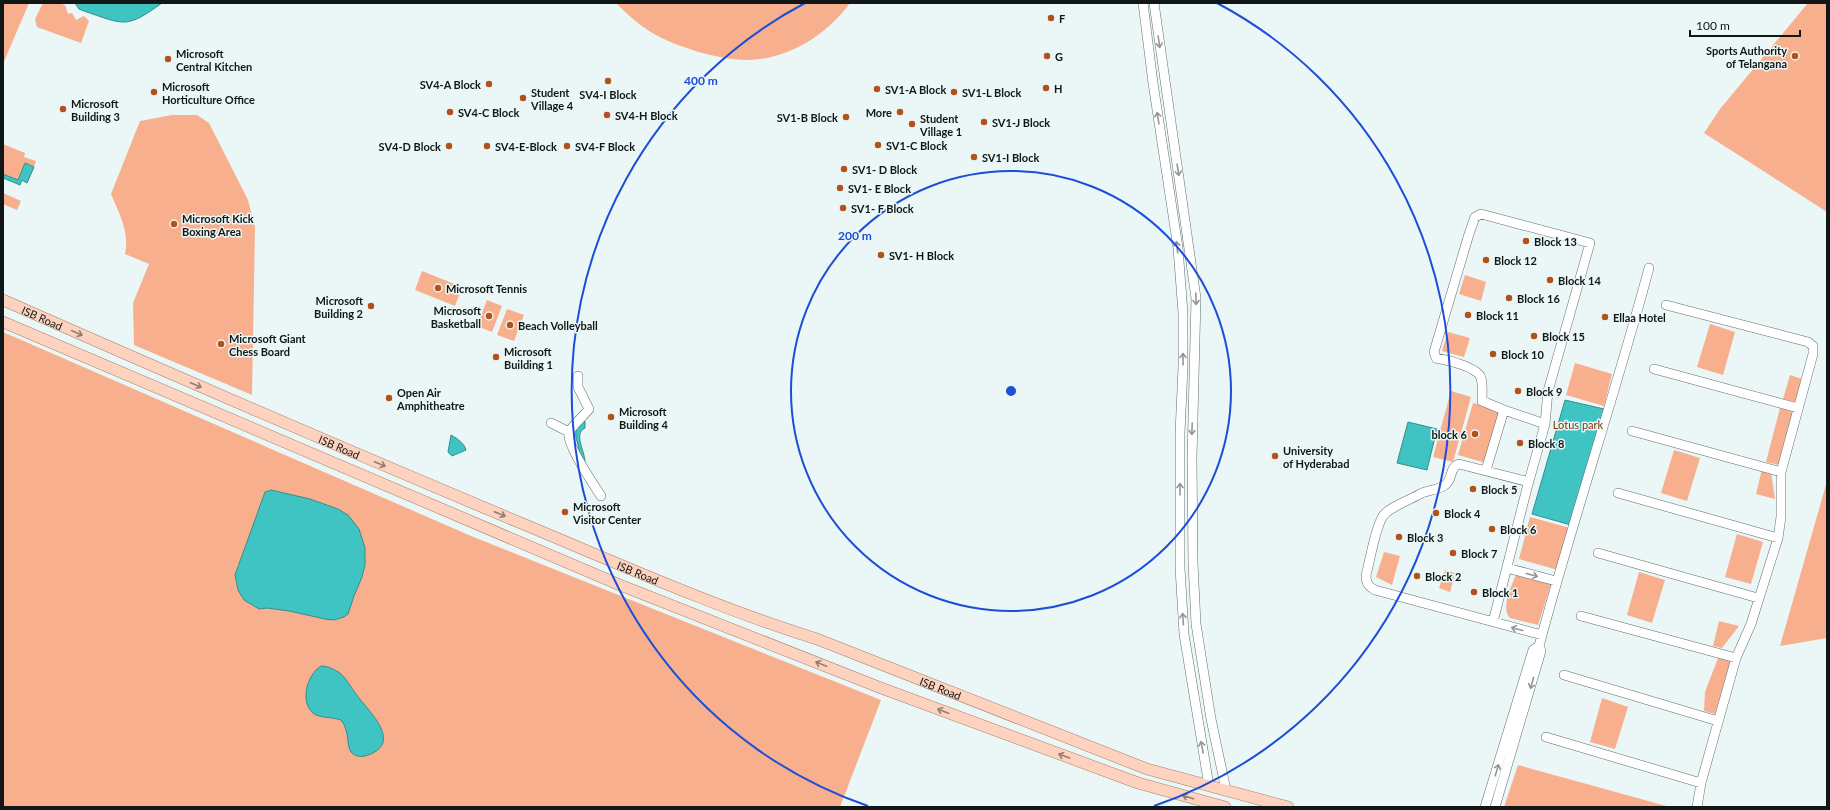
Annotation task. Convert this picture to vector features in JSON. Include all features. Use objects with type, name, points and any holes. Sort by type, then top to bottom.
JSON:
[{"type":"main road","name":"ISB Road","points":[[3,300],[398,472],[638,572],[776,626],[817,639],[1147,769],[1288,807]]},
{"type":"main road","name":"ISB Road","points":[[3,322],[620,585],[881,688],[1138,783],[1225,807]]},
{"type":"street","points":[[1143,3],[1153,83],[1178,248],[1183,314],[1183,367],[1180,432],[1180,576],[1184,634],[1209,786]]},
{"type":"street","points":[[1154,3],[1196,298],[1192,458],[1193,562],[1196,624],[1211,719],[1226,790]]},
{"type":"street","points":[[1493,622],[1529,482],[1546,424],[1548,391],[1590,243],[1481,214],[1475,217],[1469,234],[1434,352],[1436,358],[1451,361],[1477,371],[1481,378],[1482,401],[1546,424]]},
{"type":"street","points":[[1496,807],[1541,651],[1539,646],[1556,581],[1623,363],[1649,268]]},
{"type":"street","points":[[1666,305],[1808,342],[1813,346],[1813,354],[1781,472],[1781,517],[1778,538],[1758,598],[1752,624],[1736,658],[1701,783],[1697,807]]},
{"type":"street","points":[[1654,368],[1798,408]]},
{"type":"street","points":[[578,376],[578,387],[589,407],[569,432],[569,437],[575,452],[601,496]]},
{"type":"street","points":[[1486,470],[1504,410]]},
{"type":"street","points":[[551,423],[569,432]]},
{"type":"street","points":[[1632,431],[1781,472]]},
{"type":"street","points":[[1529,482],[1486,470],[1459,464],[1456,465],[1453,467],[1448,483],[1444,486],[1426,492],[1394,507],[1383,516],[1375,539],[1366,575],[1366,581],[1369,586],[1376,590],[1542,635]]},
{"type":"street","points":[[1618,493],[1778,538]]},
{"type":"street","points":[[1598,553],[1758,598]]},
{"type":"street","points":[[1507,568],[1556,581]]},
{"type":"street","points":[[1581,616],[1736,658]]},
{"type":"street","points":[[1485,807],[1533,650],[1539,646]]},
{"type":"street","points":[[1564,675],[1718,721]]},
{"type":"street","points":[[1546,737],[1701,783]]},
{"type":"shaded area","points":[[3,3],[29,3],[3,64]]},
{"type":"shaded area","points":[[43,3],[59,3],[65,5],[68,14],[72,13],[76,20],[84,16],[89,21],[81,43],[37,27],[35,19]]},
{"type":"shaded area","points":[[616,3],[850,3],[841,15],[805,44],[777,56],[747,60],[713,56],[688,49],[666,40],[640,25]]},
{"type":"shaded area","name":"Sports Authority of Telangana","points":[[1808,3],[1827,3],[1827,212],[1704,133],[1720,109]]},
{"type":"shaded area","points":[[172,115],[197,115],[209,123],[248,200],[255,227],[252,395],[134,345],[133,303],[149,264],[125,254],[125,231],[111,194],[140,121]]},
{"type":"shaded area","points":[[3,144],[25,153],[24,157],[36,161],[34,167],[25,164],[18,180],[3,174]]},
{"type":"shaded area","points":[[3,193],[21,201],[17,210],[3,204]]},
{"type":"shaded area","name":"Microsoft Tennis","points":[[422,271],[462,287],[455,306],[415,290]]},
{"type":"shaded area","points":[[1465,275],[1486,282],[1481,301],[1459,294]]},
{"type":"shaded area","name":"Microsoft Basketball","points":[[487,300],[502,306],[492,332],[477,326]]},
{"type":"shaded area","name":"Beach Volleyball","points":[[507,309],[524,315],[514,341],[497,335]]},
{"type":"shaded area","points":[[1710,324],[1735,332],[1723,375],[1697,367]]},
{"type":"shaded area","points":[[3,332],[471,536],[881,700],[840,807],[3,807]]},
{"type":"shaded area","points":[[1448,332],[1470,338],[1464,357],[1442,351]]},
{"type":"shaded area","points":[[1575,363],[1612,374],[1604,406],[1566,395]]},
{"type":"shaded area","points":[[1790,375],[1802,379],[1796,402],[1783,399]]},
{"type":"shaded area","points":[[1451,391],[1471,397],[1453,462],[1433,457]]},
{"type":"shaded area","points":[[1473,403],[1504,410],[1486,463],[1458,455]]},
{"type":"shaded area","points":[[1780,408],[1793,412],[1779,465],[1766,462]]},
{"type":"shaded area","points":[[1674,450],[1700,458],[1687,501],[1661,493]]},
{"type":"shaded area","points":[[1762,469],[1771,472],[1775,499],[1756,494]]},
{"type":"shaded area","points":[[1827,481],[1827,638],[1780,646]]},
{"type":"shaded area","points":[[1530,517],[1570,528],[1558,570],[1519,559]]},
{"type":"shaded area","points":[[1737,534],[1763,542],[1751,584],[1725,577]]},
{"type":"shaded area","points":[[1384,552],[1400,556],[1392,585],[1376,577]]},
{"type":"shaded area","points":[[1445,570],[1455,573],[1450,592],[1439,588]]},
{"type":"shaded area","points":[[1639,572],[1665,580],[1652,623],[1627,615]]},
{"type":"shaded area","points":[[1516,574],[1551,584],[1538,625],[1510,618],[1507,614],[1506,603]]},
{"type":"shaded area","points":[[1719,621],[1739,626],[1722,648],[1713,646]]},
{"type":"shaded area","points":[[1718,658],[1731,660],[1715,714],[1704,711],[1705,692]]},
{"type":"shaded area","points":[[1602,698],[1628,707],[1615,749],[1590,742]]},
{"type":"shaded area","points":[[1518,765],[1670,807],[1504,807]]},
{"type":"water","points":[[75,3],[162,3],[140,17],[132,21],[125,22],[108,19],[84,11],[79,9]]},
{"type":"water","points":[[25,163],[34,167],[27,183],[22,180],[20,185],[3,178],[3,174],[18,180]]},
{"type":"water","name":"Lotus park","points":[[1565,400],[1604,409],[1571,525],[1532,514]]},
{"type":"water","points":[[585,421],[585,428],[580,434],[580,443],[585,462],[580,454],[576,431],[578,425]]},
{"type":"water","points":[[1408,422],[1437,429],[1427,470],[1397,463]]},
{"type":"water","points":[[451,435],[464,445],[466,450],[452,456],[448,452]]},
{"type":"water","points":[[271,490],[310,499],[338,509],[348,515],[359,529],[365,548],[365,565],[348,614],[344,617],[334,620],[289,611],[267,608],[259,609],[244,600],[238,590],[235,575],[265,492]]},
{"type":"water","points":[[321,666],[332,668],[343,676],[375,718],[383,736],[383,744],[377,751],[365,756],[354,754],[351,752],[346,729],[341,720],[319,716],[310,710],[307,704],[306,690],[312,676]]},
{"type":"place","name":"F","points":[[1051,18]]},
{"type":"place","name":"G","points":[[1047,56]]},
{"type":"place","name":"Sports Authority of Telangana","points":[[1795,56]]},
{"type":"place","name":"Microsoft Central Kitchen","points":[[168,59]]},
{"type":"place","name":"SV4-I Block","points":[[608,81]]},
{"type":"place","name":"SV4-A Block","points":[[489,84]]},
{"type":"place","name":"H","points":[[1046,88]]},
{"type":"place","name":"SV1-A Block","points":[[877,89]]},
{"type":"place","name":"Microsoft Horticulture Office","points":[[154,92]]},
{"type":"place","name":"SV1-L Block","points":[[954,92]]},
{"type":"place","name":"Student Village 4","points":[[523,98]]},
{"type":"place","name":"Microsoft Building 3","points":[[63,109]]},
{"type":"place","name":"SV4-C Block","points":[[450,112]]},
{"type":"place","name":"More","points":[[900,112]]},
{"type":"place","name":"SV4-H Block","points":[[607,115]]},
{"type":"place","name":"SV1-B Block","points":[[846,117]]},
{"type":"place","name":"SV1-J Block","points":[[984,122]]},
{"type":"place","name":"Student Village 1","points":[[912,124]]},
{"type":"place","name":"SV1-C Block","points":[[878,145]]},
{"type":"place","name":"SV4-D Block","points":[[449,146]]},
{"type":"place","name":"SV4-E-Block","points":[[487,146]]},
{"type":"place","name":"SV4-F Block","points":[[567,146]]},
{"type":"place","name":"SV1-I Block","points":[[974,157]]},
{"type":"place","name":"SV1- D Block","points":[[844,169]]},
{"type":"place","name":"SV1- E Block","points":[[840,188]]},
{"type":"place","name":"SV1- F Block","points":[[843,208]]},
{"type":"place","name":"Microsoft Kick Boxing Area","points":[[174,224]]},
{"type":"place","name":"Block 13","points":[[1526,241]]},
{"type":"place","name":"SV1- H Block","points":[[881,255]]},
{"type":"place","name":"Block 12","points":[[1486,260]]},
{"type":"place","name":"Block 14","points":[[1550,280]]},
{"type":"place","name":"Microsoft Tennis","points":[[438,288]]},
{"type":"place","name":"Block 16","points":[[1509,298]]},
{"type":"place","name":"Microsoft Building 2","points":[[371,306]]},
{"type":"place","name":"Block 11","points":[[1468,315]]},
{"type":"place","name":"Microsoft Basketball","points":[[489,316]]},
{"type":"place","name":"Ellaa Hotel","points":[[1605,317]]},
{"type":"place","name":"Beach Volleyball","points":[[510,325]]},
{"type":"place","name":"Block 15","points":[[1534,336]]},
{"type":"place","name":"Microsoft Giant Chess Board","points":[[221,344]]},
{"type":"place","name":"Block 10","points":[[1493,354]]},
{"type":"place","name":"Microsoft Building 1","points":[[496,357]]},
{"type":"place","name":"Block 9","points":[[1518,391]]},
{"type":"place","name":"Open Air Amphitheatre","points":[[389,398]]},
{"type":"place","name":"Microsoft Building 4","points":[[611,417]]},
{"type":"place","name":"block 6","points":[[1475,434]]},
{"type":"place","name":"Block 8","points":[[1520,443]]},
{"type":"place","name":"University of Hyderabad","points":[[1275,456]]},
{"type":"place","name":"Block 5","points":[[1473,489]]},
{"type":"place","name":"Microsoft Visitor Center","points":[[565,512]]},
{"type":"place","name":"Block 4","points":[[1436,513]]},
{"type":"place","name":"Block 6","points":[[1492,529]]},
{"type":"place","name":"Block 3","points":[[1399,537]]},
{"type":"place","name":"Block 7","points":[[1453,553]]},
{"type":"place","name":"Block 2","points":[[1417,576]]},
{"type":"place","name":"Block 1","points":[[1474,592]]}]
